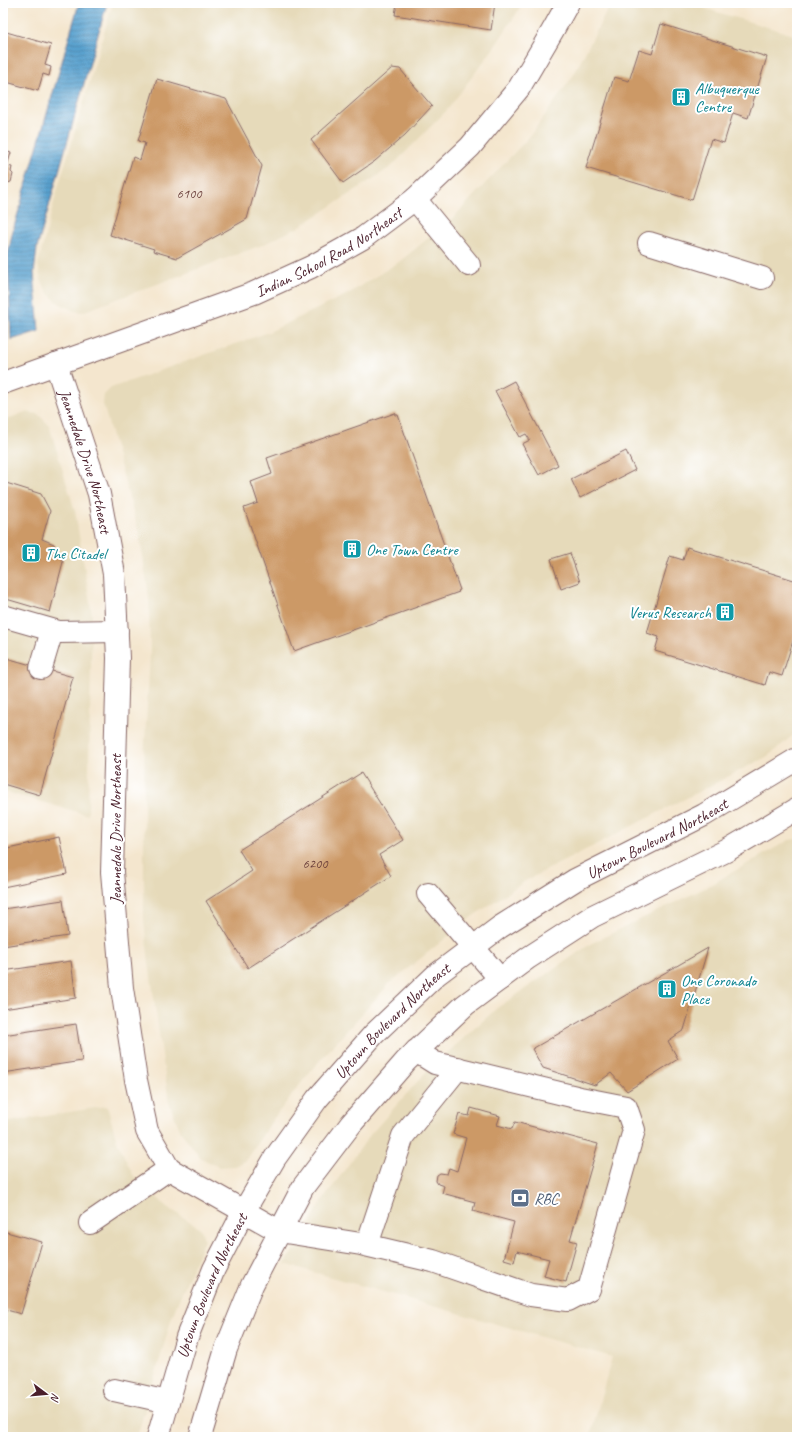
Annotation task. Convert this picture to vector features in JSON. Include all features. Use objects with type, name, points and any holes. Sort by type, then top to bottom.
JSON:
[{"type":"street","name":"Indian School Road Northeast","points":[[3,383],[254,293],[311,267],[363,238],[415,200],[470,147],[519,88],[568,3]]},
{"type":"street","points":[[415,200],[469,265]]},
{"type":"street","points":[[648,243],[762,278]]},
{"type":"street","name":"Jeannedale Drive Northeast","points":[[56,364],[99,494],[114,574],[118,658],[112,872],[122,988],[136,1080],[147,1131],[169,1168],[279,1231]]},
{"type":"street","points":[[3,616],[58,632],[117,631]]},
{"type":"street","points":[[40,668],[52,631]]},
{"type":"street","name":"Uptown Boulevard Northeast","points":[[158,1437],[186,1337],[214,1269],[244,1211],[275,1158],[317,1099],[374,1034],[436,975],[500,927],[575,880],[704,815],[796,766]]},
{"type":"street","points":[[200,1437],[226,1349],[252,1285],[303,1187],[351,1124],[406,1061],[465,1005],[528,958],[593,916],[726,851],[797,809]]},
{"type":"street","points":[[428,894],[500,979]]},
{"type":"street","points":[[279,1231],[367,1245],[433,1261],[531,1295],[568,1300],[589,1289],[634,1130],[626,1107],[580,1098],[435,1063],[416,1051]]},
{"type":"street","points":[[367,1245],[404,1136],[458,1068]]},
{"type":"street","points":[[90,1223],[169,1168]]},
{"type":"street","points":[[114,1390],[168,1402]]},
{"type":"shaded area","points":[[113,3],[126,3],[149,9],[151,3],[522,3],[493,49],[447,110],[391,167],[299,227],[262,245],[82,312],[74,311],[57,302],[48,293],[41,280],[38,264],[56,195]]},
{"type":"shaded area","points":[[611,3],[687,3],[797,36],[797,732],[768,756],[525,881],[473,916],[390,983],[313,1068],[274,1118],[245,1161],[236,1166],[219,1167],[201,1158],[181,1132],[169,1103],[144,921],[144,760],[150,654],[149,597],[139,532],[103,404],[104,395],[111,388],[269,332],[346,295],[399,262],[454,217],[530,136],[573,76]]},
{"type":"shaded area","points":[[25,412],[38,414],[49,425],[75,511],[92,615],[88,815],[3,791],[3,421]]},
{"type":"shaded area","points":[[797,839],[797,1437],[590,1437],[612,1357],[285,1264],[323,1200],[370,1135],[426,1072],[496,1009],[592,943],[705,888],[789,840]]},
{"type":"shaded area","points":[[107,1106],[117,1141],[133,1175],[167,1207],[194,1224],[202,1231],[204,1240],[173,1314],[137,1437],[3,1437],[3,1123]]},
{"type":"water","points":[[79,3],[107,3],[37,248],[34,273],[39,331],[11,340],[8,255],[12,234]]},
{"type":"building","points":[[397,3],[495,3],[491,30],[395,15]]},
{"type":"building","name":"Albuquerque Centre","points":[[661,24],[767,57],[748,118],[733,113],[724,143],[711,139],[692,200],[586,168],[614,77],[629,81],[639,50],[652,54]]},
{"type":"building","points":[[3,31],[51,45],[45,65],[51,67],[49,76],[43,74],[38,91],[3,81]]},
{"type":"building","points":[[392,68],[400,69],[432,106],[405,135],[375,161],[343,183],[311,140]]},
{"type":"building","points":[[157,79],[226,99],[262,166],[247,219],[177,258],[110,235],[133,157],[140,160],[145,143],[138,141]]},
{"type":"building","points":[[3,150],[11,153],[7,166],[12,167],[11,172],[13,174],[11,182],[7,183],[6,189],[3,188]]},
{"type":"building","points":[[514,381],[558,465],[539,475],[522,444],[530,440],[526,434],[520,437],[495,391]]},
{"type":"building","name":"One Town Centre","points":[[395,413],[398,415],[460,590],[458,591],[459,592],[294,651],[244,508],[258,503],[251,482],[272,474],[267,458]]},
{"type":"building","points":[[626,451],[635,470],[580,498],[571,479]]},
{"type":"building","name":"The Citadel","points":[[3,482],[41,494],[50,511],[42,539],[54,544],[63,562],[50,612],[3,598]]},
{"type":"building","name":"Verus Research","points":[[687,547],[797,581],[793,594],[797,595],[797,628],[782,676],[769,672],[765,685],[655,651],[659,637],[647,633],[670,556],[683,560]]},
{"type":"building","points":[[570,553],[580,582],[561,589],[551,559]]},
{"type":"building","points":[[3,657],[73,677],[40,795],[3,784]]},
{"type":"building","points":[[361,773],[403,840],[379,855],[391,876],[248,968],[206,901],[252,871],[239,850]]},
{"type":"building","points":[[59,837],[67,874],[3,887],[3,849]]},
{"type":"building","points":[[63,900],[68,936],[3,946],[3,909]]},
{"type":"building","name":"One Coronado Place","points":[[708,948],[684,1030],[668,1041],[678,1059],[627,1091],[611,1073],[595,1085],[543,1068],[532,1049]]},
{"type":"building","points":[[71,961],[76,998],[3,1009],[3,971]]},
{"type":"building","points":[[76,1024],[82,1061],[3,1073],[3,1035]]},
{"type":"building","name":"RBC","points":[[471,1108],[500,1116],[497,1125],[512,1129],[515,1122],[598,1144],[570,1240],[577,1242],[566,1282],[544,1276],[549,1259],[517,1251],[514,1262],[504,1259],[514,1222],[473,1211],[475,1202],[442,1193],[444,1186],[438,1184],[436,1181],[437,1175],[440,1173],[447,1174],[449,1168],[457,1171],[466,1138],[453,1134],[459,1114],[469,1116]]},
{"type":"building","points":[[3,1231],[42,1242],[21,1314],[3,1309]]},
{"type":"place","name":"Albuquerque Centre","points":[[681,97]]},
{"type":"place","name":"One Town Centre","points":[[352,549]]},
{"type":"place","name":"The Citadel","points":[[31,553]]},
{"type":"place","name":"Verus Research","points":[[725,612]]},
{"type":"place","name":"One Coronado Place","points":[[667,989]]},
{"type":"place","name":"RBC","points":[[520,1198]]}]
